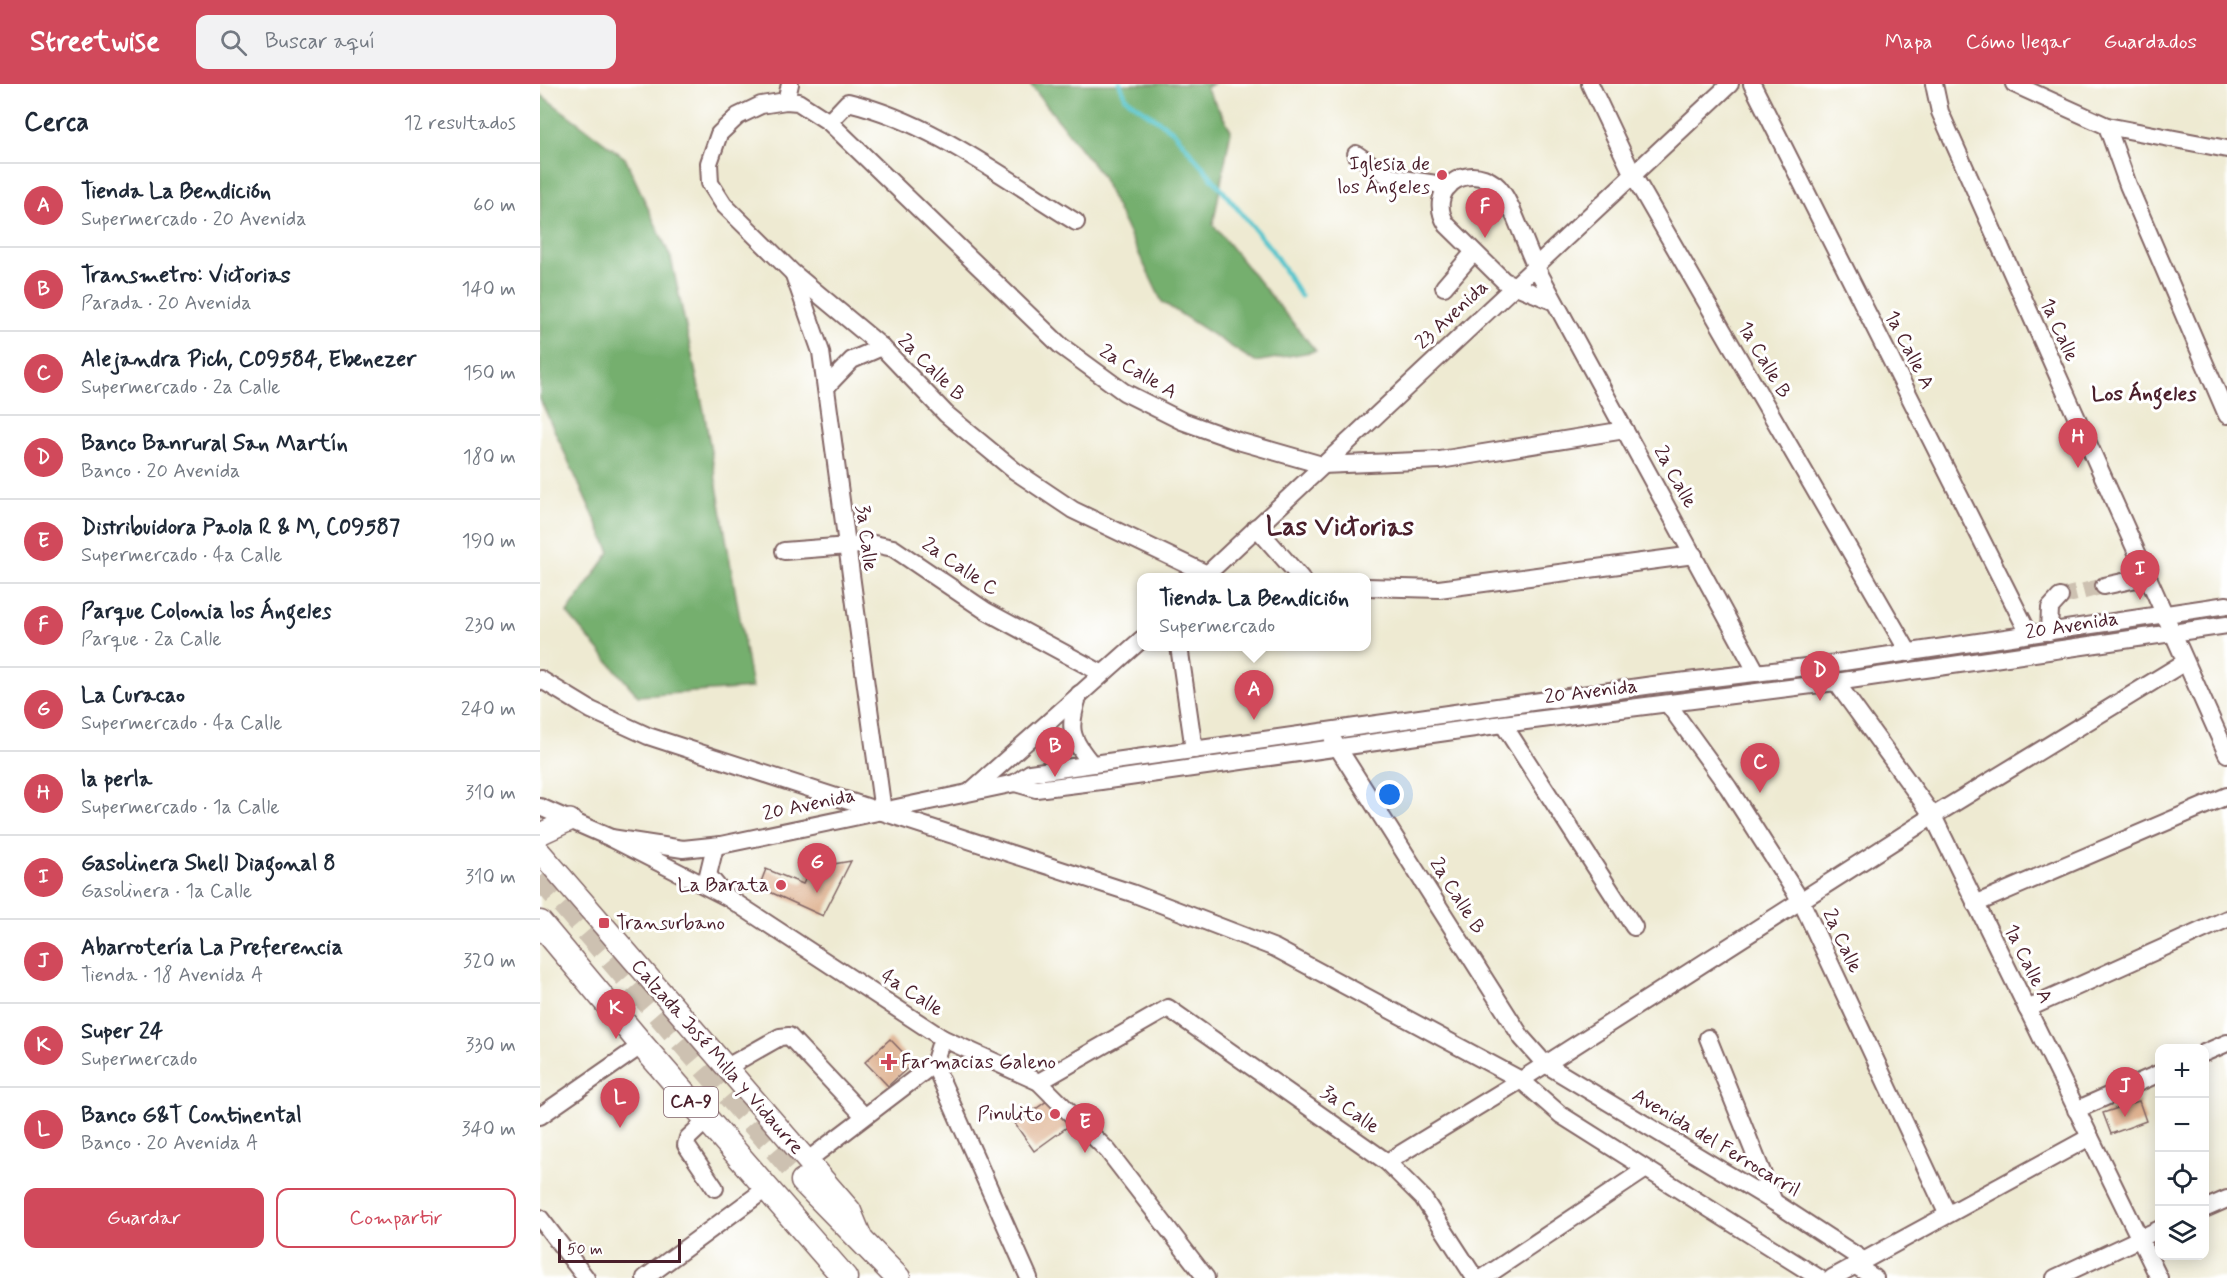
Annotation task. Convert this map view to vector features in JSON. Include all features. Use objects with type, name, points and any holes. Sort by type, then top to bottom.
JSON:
[{"type":"highway","name":"CA-9","points":[[542,928],[845,1278]]},
{"type":"highway","name":"Calzada José Milla y Vidaurre","points":[[805,1171],[898,1278]]},
{"type":"main road","points":[[540,834],[570,820]]},
{"type":"main road","name":"Calzada José Milla y Vidaurre","points":[[540,852],[727,1067],[805,1171]]},
{"type":"street","points":[[786,101],[790,84]]},
{"type":"street","name":"1a Calle B","points":[[1590,84],[1633,175],[1909,653]]},
{"type":"street","name":"23 Avenida","points":[[1208,573],[1730,84]]},
{"type":"street","name":"1a Calle A","points":[[1752,84],[2029,634]]},
{"type":"street","name":"1a Calle","points":[[1934,84],[1940,112],[2227,754]]},
{"type":"street","points":[[2014,84],[2039,90],[2107,126],[2227,149]]},
{"type":"street","name":"2a Calle A","points":[[786,101],[798,102],[829,122],[1040,327],[1099,375],[1140,401],[1182,421],[1238,441],[1323,465],[1440,460],[1625,430]]},
{"type":"street","name":"2a Calle B","points":[[786,101],[774,102],[748,111],[728,125],[712,149],[708,175],[710,183],[729,210],[793,273],[882,347],[946,414],[982,446],[1073,510],[1199,573]]},
{"type":"street","points":[[829,122],[848,102],[901,119],[927,131],[1076,222]]},
{"type":"street","points":[[2107,126],[2128,185],[2227,415]]},
{"type":"street","points":[[1356,154],[1390,177],[1449,186],[1440,201],[1442,217],[1498,276],[1513,287],[1555,302]]},
{"type":"street","name":"2a Calle","points":[[1449,186],[1469,174],[1480,176],[1499,188],[1535,266],[1757,673]]},
{"type":"street","points":[[1444,286],[1474,252]]},
{"type":"street","name":"3a Calle","points":[[793,273],[821,352],[883,812]]},
{"type":"street","points":[[826,387],[852,360],[882,347]]},
{"type":"street","points":[[1256,527],[1297,573]]},
{"type":"street","name":"2a Calle C","points":[[784,551],[882,545],[902,553],[986,611],[1101,673]]},
{"type":"street","points":[[1371,587],[1439,589],[1694,555]]},
{"type":"street","points":[[2104,586],[2146,577]]},
{"type":"street","points":[[2049,632],[2050,608],[2060,597]]},
{"type":"street","name":"20 Avenida","points":[[611,838],[683,849],[715,846],[1015,783],[1030,773],[1492,707],[1909,653],[2227,605]]},
{"type":"street","name":"20 Avenida","points":[[1015,783],[1036,789],[1503,724],[1836,682],[2227,625]]},
{"type":"street","points":[[970,792],[1137,643]]},
{"type":"street","points":[[1180,651],[1194,750]]},
{"type":"street","points":[[1387,1162],[1521,1080],[1933,816],[2185,662]]},
{"type":"street","points":[[540,679],[591,710],[648,736],[1132,892],[1275,948],[1521,1080],[1561,1115],[1819,1278]]},
{"type":"street","name":"1a Calle A","points":[[1836,682],[1933,816],[2158,1278]]},
{"type":"street","points":[[1078,694],[1071,719],[1076,745],[1092,764]]},
{"type":"street","name":"2a Calle","points":[[1668,704],[1728,787],[1801,901],[1947,1213]]},
{"type":"street","points":[[1503,724],[1634,927]]},
{"type":"street","name":"2a Calle B","points":[[1328,732],[1522,1038],[1545,1064]]},
{"type":"street","points":[[1975,904],[2227,796]]},
{"type":"street","name":"4a Calle","points":[[540,807],[611,838],[727,897],[942,1038],[1039,1082],[1108,1151],[1206,1278]]},
{"type":"street","points":[[715,846],[708,875],[727,897]]},
{"type":"street","points":[[2027,1009],[2227,919]]},
{"type":"street","name":"3a Calle","points":[[1039,1082],[1168,1008],[1387,1162],[1423,1198],[1475,1278]]},
{"type":"street","points":[[727,1067],[780,1036],[789,1036],[864,1116]]},
{"type":"street","points":[[805,1171],[864,1116],[934,1064],[942,1038]]},
{"type":"street","points":[[1708,1038],[1774,1203]]},
{"type":"street","points":[[2209,1051],[2227,1043]]},
{"type":"street","points":[[540,1116],[642,1045]]},
{"type":"street","points":[[934,1064],[1029,1278]]},
{"type":"street","name":"Avenida del Ferrocarril","points":[[1545,1064],[1774,1203],[1858,1262],[1875,1278]]},
{"type":"street","points":[[2076,1110],[2155,1075]]},
{"type":"street","points":[[707,1120],[688,1138],[686,1145],[715,1188]]},
{"type":"street","points":[[1832,1278],[1947,1213],[2090,1137]]},
{"type":"street","points":[[1483,1278],[1646,1169]]},
{"type":"street","points":[[645,1278],[767,1188]]},
{"type":"street","points":[[2209,1207],[2227,1199]]},
{"type":"street","points":[[540,1218],[586,1278]]},
{"type":"street","points":[[2055,1278],[2155,1231]]},
{"type":"green space","points":[[1030,84],[1213,84],[1206,88],[1231,130],[1213,225],[1316,351],[1255,362],[1162,302],[1101,175]]},
{"type":"green space","points":[[540,94],[625,158],[671,258],[704,411],[752,688],[638,696],[567,613],[610,552],[540,399]]},
{"type":"building","points":[[851,861],[823,916],[759,887],[766,869],[803,884],[811,868]]},
{"type":"building","name":"Farmacias Galeno","points":[[890,1039],[913,1063],[888,1086],[865,1062]]},
{"type":"building","points":[[1047,1101],[1074,1122],[1034,1151],[1015,1124]]},
{"type":"building","points":[[2139,1101],[2146,1121],[2111,1134],[2103,1113]]},
{"type":"waterway","points":[[1120,84],[1126,98],[1173,131],[1271,249],[1301,296]]},
{"type":"tunnel","points":[[2060,597],[2104,586]]},
{"type":"tunnel","points":[[540,877],[803,1181]]},
{"type":"place","name":"Iglesia de los Ángeles","points":[[1442,175]]},
{"type":"place","name":"Parque Colonia los Ángeles","points":[[1485,238]]},
{"type":"place","name":"la perla","points":[[2078,468]]},
{"type":"place","name":"Gasolinera Shell Diagonal 8","points":[[2140,600]]},
{"type":"place","name":"Banco Banrural San Martín","points":[[1820,701]]},
{"type":"place","name":"Tienda La Bendición","points":[[1254,720]]},
{"type":"place","name":"Transmetro: Victorias","points":[[1055,777]]},
{"type":"place","name":"Alejandra Pich, C09584, Ebenezer","points":[[1760,793]]},
{"type":"place","name":"La Barata","points":[[781,885]]},
{"type":"place","name":"La Curacao","points":[[817,893]]},
{"type":"place","name":"Transurbano","points":[[604,923]]},
{"type":"place","name":"Super 24","points":[[616,1039]]},
{"type":"place","name":"Farmacias Galeno","points":[[889,1062]]},
{"type":"place","name":"Pinulito","points":[[1055,1114]]},
{"type":"place","name":"Abarrotería La Preferencia","points":[[2125,1117]]},
{"type":"place","name":"Banco G&T Continental","points":[[620,1128]]},
{"type":"place","name":"Distribuidora Paola R & M, C09587","points":[[1085,1153]]},
{"type":"district","name":"Los Ángeles","points":[[2144,394]]},
{"type":"district","name":"Las Victorias","points":[[1340,528]]}]
